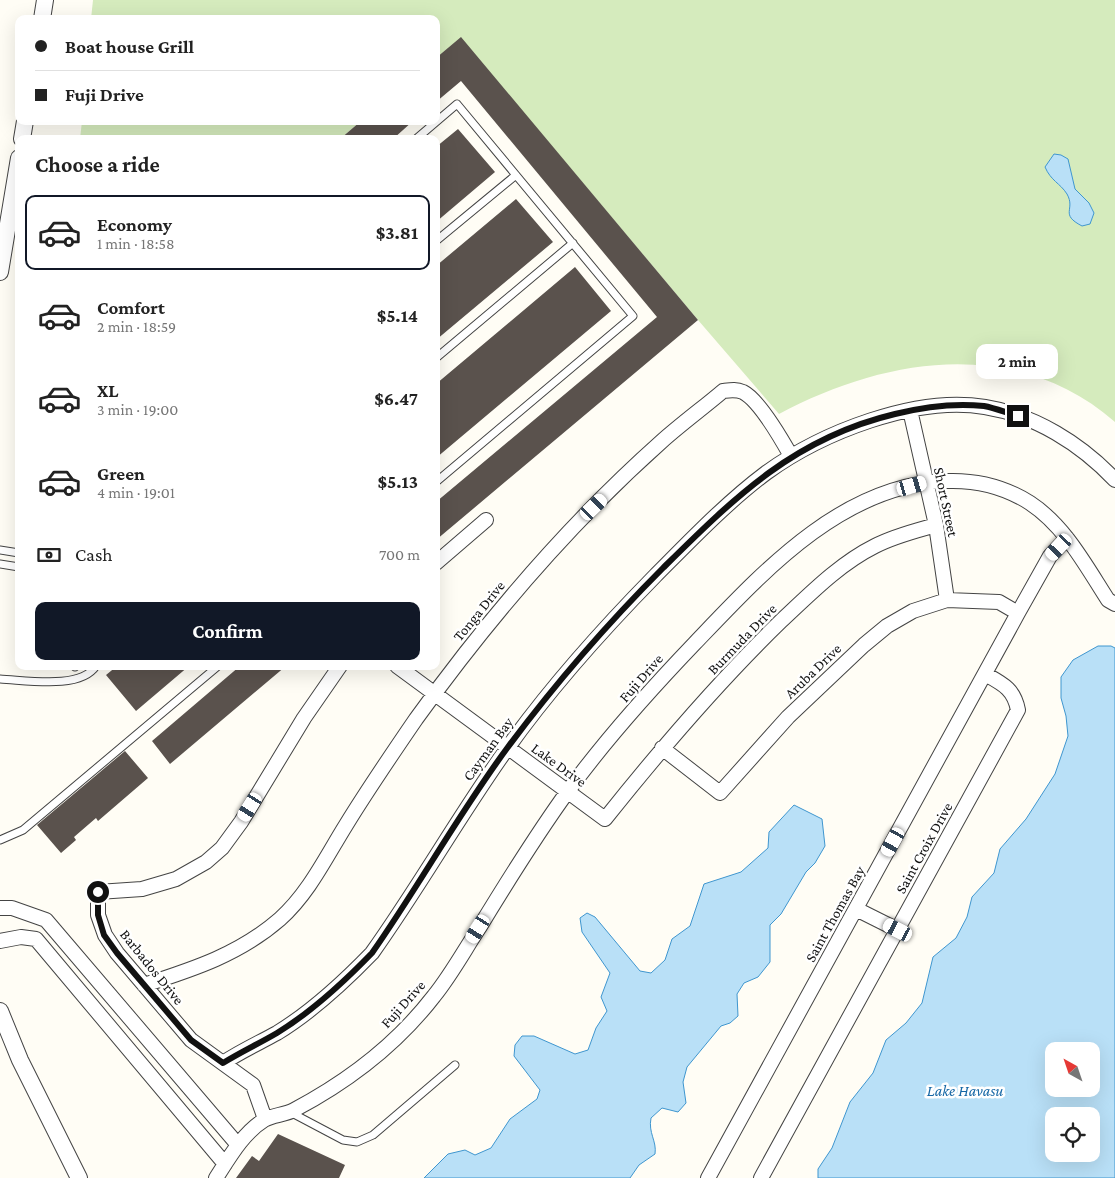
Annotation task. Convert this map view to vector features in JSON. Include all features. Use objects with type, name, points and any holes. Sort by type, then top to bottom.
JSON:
[{"type":"street","points":[[43,15],[45,0]]},
{"type":"street","points":[[0,272],[15,182]]},
{"type":"street","name":"Tonga Drive","points":[[144,985],[209,964],[249,942],[281,918],[301,896],[380,770],[434,694],[504,605],[567,533],[661,442],[723,391],[734,390],[745,393],[776,429],[791,456]]},
{"type":"street","points":[[791,456],[825,438],[867,421],[910,410],[942,406],[984,406],[1018,416],[1059,434],[1094,458],[1115,480]]},
{"type":"street","name":"Short Street","points":[[910,410],[936,526],[947,600]]},
{"type":"street","name":"Cayman Bay","points":[[223,1063],[277,1033],[315,1007],[346,981],[372,953],[507,748],[578,660],[638,593],[738,496],[791,456]]},
{"type":"street","name":"Fuji Drive","points":[[265,1119],[290,1112],[369,1062],[406,1029],[429,1002],[568,791],[673,666],[731,606],[795,546],[857,505],[884,493],[926,482],[970,480],[1000,488],[1036,507],[1050,518],[1067,538],[1108,600],[1115,604]]},
{"type":"street","points":[[440,560],[486,520]]},
{"type":"street","name":"Burmuda Drive","points":[[605,819],[662,748],[744,657],[820,584],[874,546],[899,536],[936,526]]},
{"type":"street","name":"Saint Thomas Bay","points":[[708,1178],[986,674],[1018,612],[1050,556],[1067,538]]},
{"type":"street","name":"Aruba Drive","points":[[662,748],[720,792],[788,717],[864,645],[887,626],[913,611],[947,600],[999,602],[1018,612]]},
{"type":"street","name":"Barbados Drive","points":[[265,1119],[253,1085],[191,1040],[104,935],[98,915],[98,892],[142,889],[176,879],[206,862],[222,848],[337,670]]},
{"type":"street","name":"Lake Drive","points":[[402,670],[605,819]]},
{"type":"street","name":"Saint Croix Drive","points":[[761,1178],[1018,710],[1016,698],[1010,688],[986,674]]},
{"type":"street","points":[[0,908],[12,908],[46,920],[238,1145]]},
{"type":"street","points":[[856,908],[898,930]]},
{"type":"street","points":[[0,941],[21,937],[36,939],[225,1164]]},
{"type":"street","points":[[0,1011],[20,1060],[79,1178]]},
{"type":"street","points":[[216,1178],[238,1145],[265,1119]]},
{"type":"lane","points":[[440,119],[457,104],[633,316],[440,479]]},
{"type":"lane","points":[[421,135],[432,125]]},
{"type":"lane","points":[[440,239],[516,175]]},
{"type":"lane","points":[[440,355],[573,243]]},
{"type":"lane","points":[[3,550],[2,564],[15,566]]},
{"type":"lane","points":[[0,679],[74,680],[86,676],[92,670]]},
{"type":"lane","points":[[0,840],[23,830],[213,670]]},
{"type":"lane","points":[[290,1112],[343,1140],[357,1142],[373,1136],[455,1065]]},
{"type":"green space","points":[[93,0],[1115,0],[1115,422],[1077,395],[1036,376],[993,367],[950,364],[906,369],[863,379],[820,394],[779,414],[461,38],[440,55],[440,15],[91,15]]},
{"type":"green space","points":[[82,125],[356,125],[345,135],[80,135]]},
{"type":"water","points":[[1054,154],[1068,159],[1075,189],[1089,203],[1094,213],[1090,224],[1082,226],[1071,218],[1067,194],[1050,176],[1045,167]]},
{"type":"water","name":"Lake Havasu","points":[[1098,646],[1111,646],[1115,648],[1115,1178],[818,1178],[818,1169],[832,1148],[850,1102],[873,1073],[886,1040],[906,1023],[922,1003],[933,957],[956,938],[967,917],[972,897],[994,873],[1000,849],[1026,819],[1055,774],[1068,736],[1066,716],[1061,698],[1061,677],[1073,660]]},
{"type":"water","points":[[794,805],[822,819],[825,846],[815,863],[806,872],[781,914],[770,925],[770,962],[758,977],[744,983],[737,994],[738,1016],[730,1023],[721,1026],[687,1067],[683,1082],[686,1103],[678,1112],[662,1108],[651,1118],[650,1123],[655,1154],[639,1165],[630,1178],[424,1178],[448,1154],[465,1150],[475,1155],[491,1148],[510,1119],[537,1099],[540,1090],[514,1056],[515,1045],[522,1036],[534,1036],[575,1054],[588,1050],[596,1028],[607,1011],[601,997],[610,973],[582,932],[580,918],[587,913],[595,917],[640,971],[651,973],[665,960],[672,939],[690,926],[704,884],[741,872],[768,848],[769,832]]},
{"type":"building","points":[[461,37],[698,320],[440,537],[440,499],[657,317],[461,81],[440,99],[440,55]]},
{"type":"building","points":[[356,125],[409,125],[397,135],[345,135]]},
{"type":"building","points":[[458,129],[495,172],[440,219],[440,144]]},
{"type":"building","points":[[516,199],[553,242],[440,337],[440,263]]},
{"type":"building","points":[[575,267],[611,311],[440,455],[440,381]]},
{"type":"building","points":[[112,670],[184,670],[136,711],[106,675]]},
{"type":"building","points":[[235,670],[281,670],[170,764],[152,741]]},
{"type":"building","points":[[125,751],[148,778],[98,821],[96,818],[74,837],[76,840],[61,853],[37,825]]},
{"type":"building","points":[[278,1134],[345,1165],[339,1178],[236,1178],[252,1156],[259,1161]]},
{"type":"route","points":[[98,892],[98,915],[104,935],[117,953],[191,1040],[223,1063],[277,1033],[315,1007],[346,981],[372,953],[396,920],[431,861],[507,748],[578,660],[638,593],[694,536],[765,474],[791,456],[825,438],[867,421],[910,410],[942,406],[984,406],[1018,416]]}]
